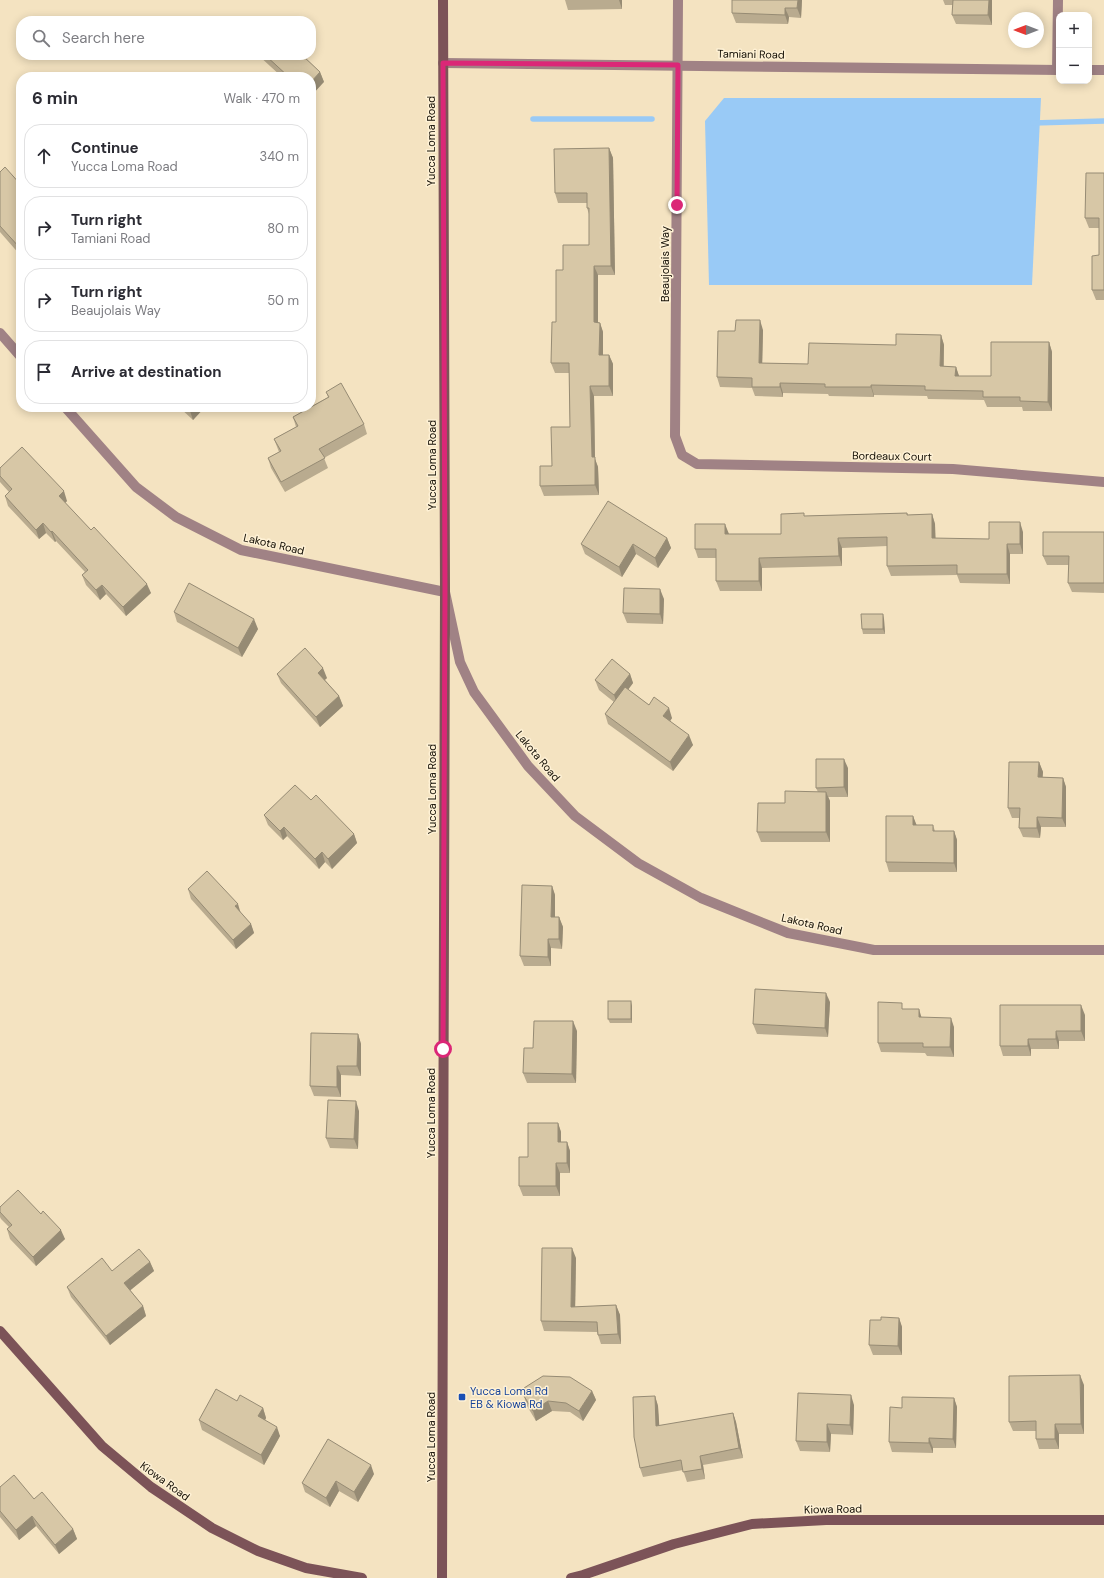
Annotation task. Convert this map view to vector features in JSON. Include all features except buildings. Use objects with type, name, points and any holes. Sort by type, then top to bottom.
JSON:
[{"type":"main road","name":"Yucca Loma Road","points":[[442,1578],[445,592],[443,0]]},
{"type":"main road","name":"Kiowa Road","points":[[0,1332],[102,1446],[151,1487],[212,1528],[258,1551],[306,1568],[362,1578]]},
{"type":"main road","name":"Kiowa Road","points":[[571,1578],[674,1544],[752,1524],[826,1520],[1104,1520]]},
{"type":"street","name":"Beaujolais Way","points":[[678,0],[675,436],[682,455]]},
{"type":"street","points":[[1058,0],[1058,48]]},
{"type":"street","name":"Tamiani Road","points":[[443,63],[1056,70]]},
{"type":"street","points":[[1092,70],[1104,70]]},
{"type":"street","points":[[0,333],[16,351]]},
{"type":"street","name":"Lakota Road","points":[[69,412],[136,487],[176,517],[242,550],[445,592],[460,662],[474,692],[528,766],[575,816],[638,864],[701,898],[788,933],[874,950],[1104,950]]},
{"type":"street","name":"Bordeaux Court","points":[[682,455],[697,464],[953,469],[1104,482]]},
{"type":"water","points":[[724,98],[1041,98],[1032,285],[709,285],[705,121]]},
{"type":"waterway","points":[[533,119],[652,119]]},
{"type":"waterway","points":[[1033,123],[1104,121]]},
{"type":"place","name":"Yucca Loma Rd EB & Kiowa Rd","points":[[462,1397]]},
{"type":"route","points":[[443,1049],[445,592],[443,63],[678,65],[677,205]]}]
